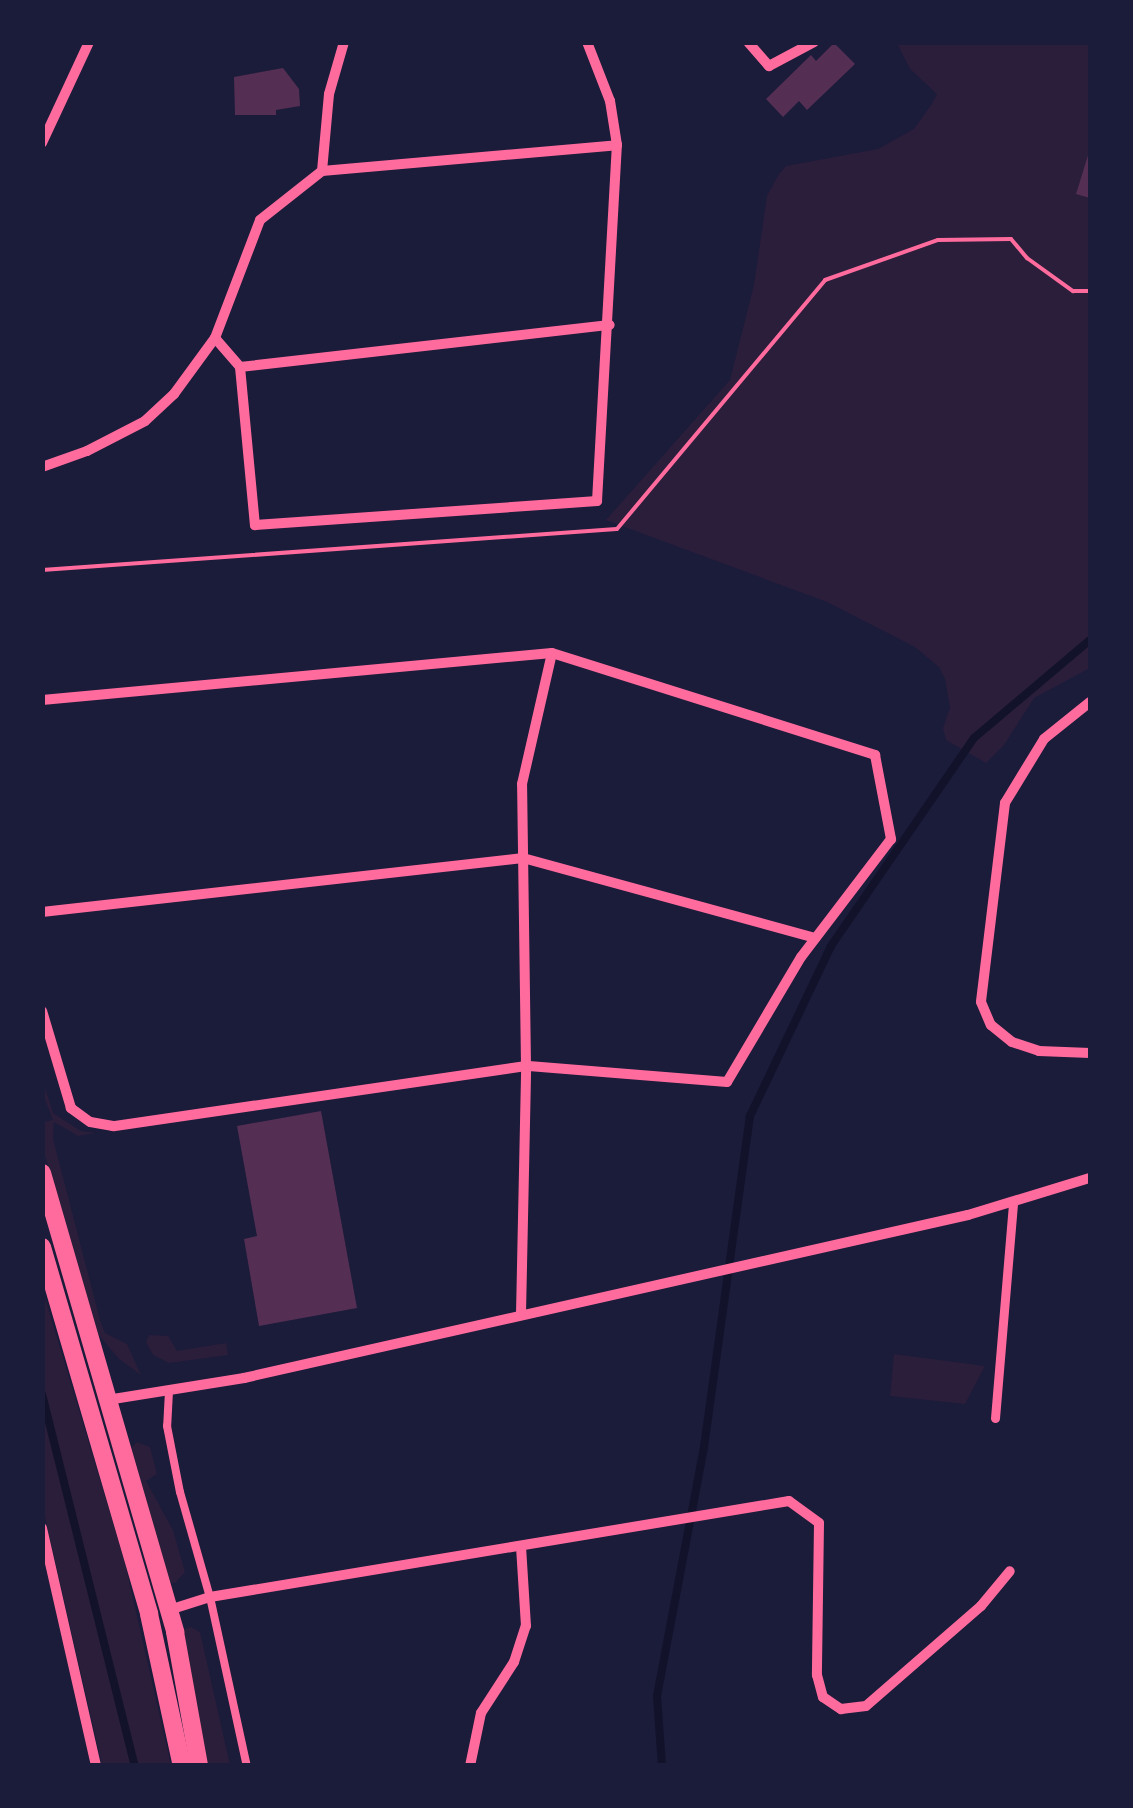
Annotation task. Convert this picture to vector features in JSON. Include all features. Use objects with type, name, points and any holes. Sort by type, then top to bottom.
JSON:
[{"type":"street","points":[[42,143],[89,42]]},
{"type":"street","points":[[322,171],[330,94],[344,42]]},
{"type":"street","points":[[216,338],[240,367],[255,525],[598,501],[618,145],[610,101],[587,42]]},
{"type":"street","points":[[748,42],[769,66],[814,42]]},
{"type":"street","points":[[42,466],[87,451],[145,421],[174,394],[216,338],[260,220],[322,171],[618,145]]},
{"type":"street","points":[[240,367],[610,324]]},
{"type":"street","points":[[42,700],[552,653],[875,755],[891,839],[815,938],[727,1082],[526,1066],[113,1126],[90,1122],[70,1108],[42,1011]]},
{"type":"street","points":[[522,1314],[526,1066],[522,784],[552,653]]},
{"type":"street","points":[[1090,702],[1044,739],[1005,803],[981,1002],[991,1026],[1012,1042],[1039,1051],[1090,1053]]},
{"type":"street","points":[[42,912],[523,858],[815,938]]},
{"type":"street","points":[[42,1173],[169,1610],[200,1766]]},
{"type":"street","points":[[88,1402],[169,1392],[522,1314],[1012,1204],[1090,1178]]},
{"type":"street","points":[[995,1418],[1012,1204]]},
{"type":"street","points":[[42,1247],[148,1614],[182,1766]]},
{"type":"street","points":[[169,1610],[210,1598],[788,1501],[818,1523],[822,1548],[814,1623],[817,1675],[822,1697],[841,1709],[866,1706],[982,1606],[1010,1571]]},
{"type":"street","points":[[42,1528],[96,1766]]},
{"type":"street","points":[[470,1766],[481,1713],[514,1662],[526,1626],[521,1546]]},
{"type":"lane","points":[[169,1392],[167,1426],[247,1766]]},
{"type":"shaded area","points":[[897,43],[1090,43],[1090,668],[1034,698],[1004,745],[986,763],[946,740],[943,728],[950,707],[945,679],[939,667],[915,647],[827,602],[606,520],[730,380],[754,285],[767,196],[779,174],[786,166],[878,149],[914,129],[931,105],[937,94],[910,69]]},
{"type":"shaded area","points":[[42,1078],[53,1113],[81,1131],[96,1133],[78,1136],[54,1122],[53,1139],[100,1320],[105,1333],[127,1344],[141,1375],[119,1359],[98,1334],[43,1149],[43,1122],[53,1120],[43,1094]]},
{"type":"shaded area","points":[[42,1288],[124,1559],[171,1765],[102,1765],[43,1508]]},
{"type":"shaded area","points":[[149,1335],[168,1336],[177,1351],[226,1343],[228,1355],[169,1363],[153,1355],[146,1342]]},
{"type":"shaded area","points":[[894,1354],[985,1366],[965,1404],[890,1396]]},
{"type":"shaded area","points":[[137,1442],[150,1447],[157,1474],[146,1481],[173,1530],[185,1572],[175,1583],[167,1582],[128,1451]]},
{"type":"shaded area","points":[[191,1627],[200,1632],[230,1765],[205,1765],[182,1630]]},
{"type":"building","points":[[834,43],[855,64],[807,110],[799,101],[783,117],[766,99],[811,55],[816,61]]},
{"type":"building","points":[[283,68],[299,89],[300,106],[276,110],[276,115],[235,115],[234,77]]},
{"type":"building","points":[[1090,149],[1090,198],[1076,194]]},
{"type":"building","points":[[321,1111],[357,1308],[259,1326],[244,1239],[257,1236],[237,1126]]},
{"type":"waterway","points":[[662,1766],[657,1696],[704,1447],[750,1116],[831,946],[974,738],[1090,640]]},
{"type":"waterway","points":[[42,1394],[135,1766]]}]
